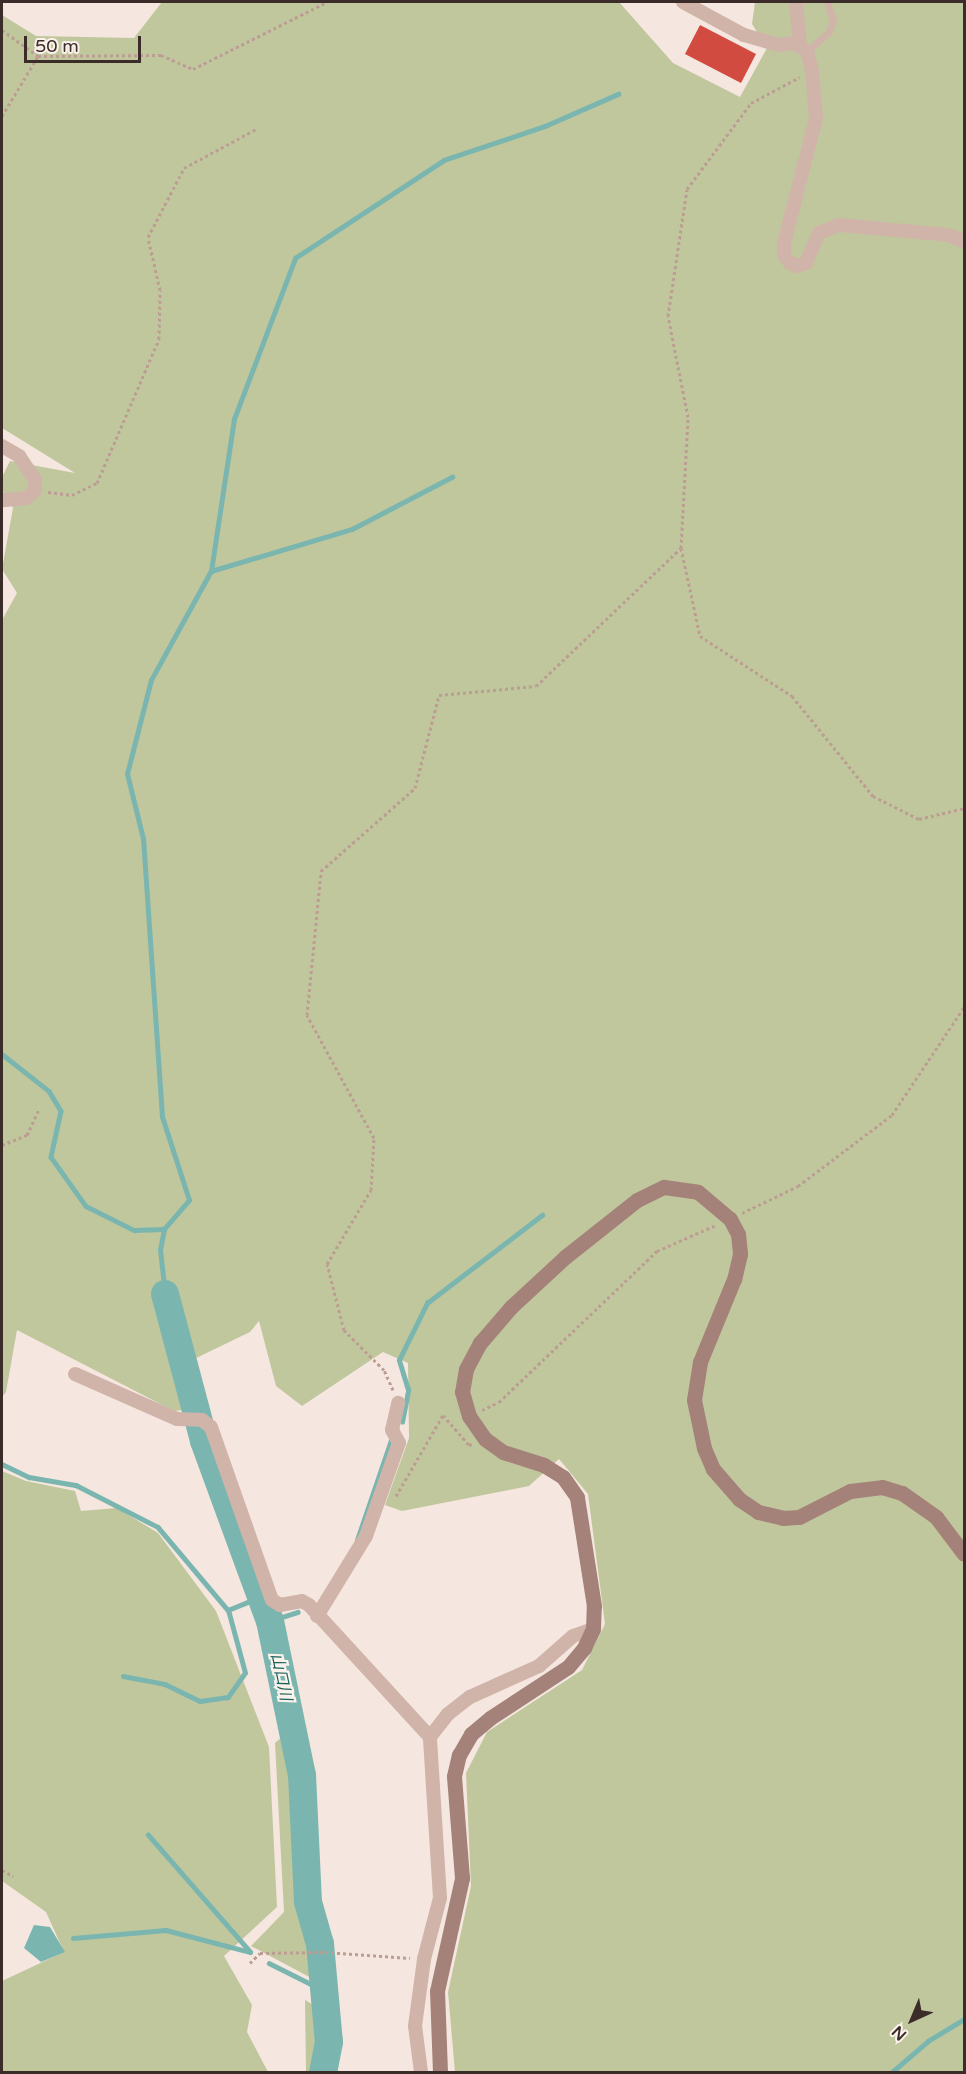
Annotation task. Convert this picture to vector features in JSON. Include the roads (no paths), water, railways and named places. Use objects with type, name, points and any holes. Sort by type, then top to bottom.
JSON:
[{"type":"street","points":[[683,2],[744,34],[779,45],[803,48]]},
{"type":"street","points":[[796,2],[803,48],[812,71],[816,118],[784,244],[784,255],[790,263],[806,263],[819,233],[839,225],[948,235],[964,241]]},
{"type":"street","points":[[2,446],[19,456],[35,480],[35,490],[27,498],[2,500]]},
{"type":"street","points":[[440,2073],[437,1991],[462,1878],[454,1776],[459,1755],[471,1734],[490,1718],[567,1667],[584,1648],[593,1629],[594,1606],[577,1497],[563,1477],[544,1465],[502,1452],[486,1439],[469,1416],[462,1392],[466,1369],[480,1343],[511,1307],[565,1257],[637,1200],[664,1187],[679,1186],[717,1204],[738,1234],[734,1279],[700,1362],[694,1400],[704,1449],[723,1482],[758,1512],[783,1518],[799,1516],[850,1491],[882,1487],[902,1493],[936,1517],[964,1554]]},
{"type":"street","points":[[75,1374],[177,1419],[202,1420],[211,1427],[272,1600],[280,1605],[303,1601],[430,1737],[440,1898],[424,1959],[415,2026],[422,2073]]},
{"type":"street","points":[[317,1616],[366,1536],[399,1443],[392,1430],[398,1403]]},
{"type":"street","points":[[430,1737],[448,1714],[470,1697],[539,1666],[573,1636],[593,1629]]},
{"type":"lane","points":[[803,48],[829,32],[833,20],[827,2]]},
{"type":"water","points":[[34,1925],[50,1927],[65,1952],[41,1962],[24,1948]]},
{"type":"waterway","points":[[165,1294],[160,1250],[164,1229],[189,1200],[162,1117],[143,839],[127,774],[151,680],[211,571],[234,419],[295,258],[444,160],[545,126],[618,94]]},
{"type":"waterway","points":[[211,571],[352,529],[452,477]]},
{"type":"waterway","points":[[2,1054],[49,1091],[61,1111],[51,1157],[86,1206],[134,1230],[164,1229]]},
{"type":"waterway","points":[[402,1422],[408,1390],[399,1360],[427,1303],[542,1215]]},
{"type":"waterway","name":"山口川","points":[[165,1294],[204,1441],[270,1621],[302,1775],[308,1902],[320,1944],[329,2042],[323,2072]]},
{"type":"waterway","points":[[357,1540],[391,1440]]},
{"type":"waterway","points":[[2,1464],[29,1477],[76,1485],[158,1527],[228,1610],[262,1596]]},
{"type":"waterway","points":[[123,1676],[165,1684],[200,1701],[228,1697],[245,1673],[228,1610]]},
{"type":"waterway","points":[[270,1621],[298,1612]]},
{"type":"waterway","points":[[73,1938],[166,1930],[250,1952],[148,1835]]},
{"type":"waterway","points":[[269,1963],[311,1984],[325,1996]]},
{"type":"waterway","points":[[892,2072],[928,2041],[964,2019]]}]
